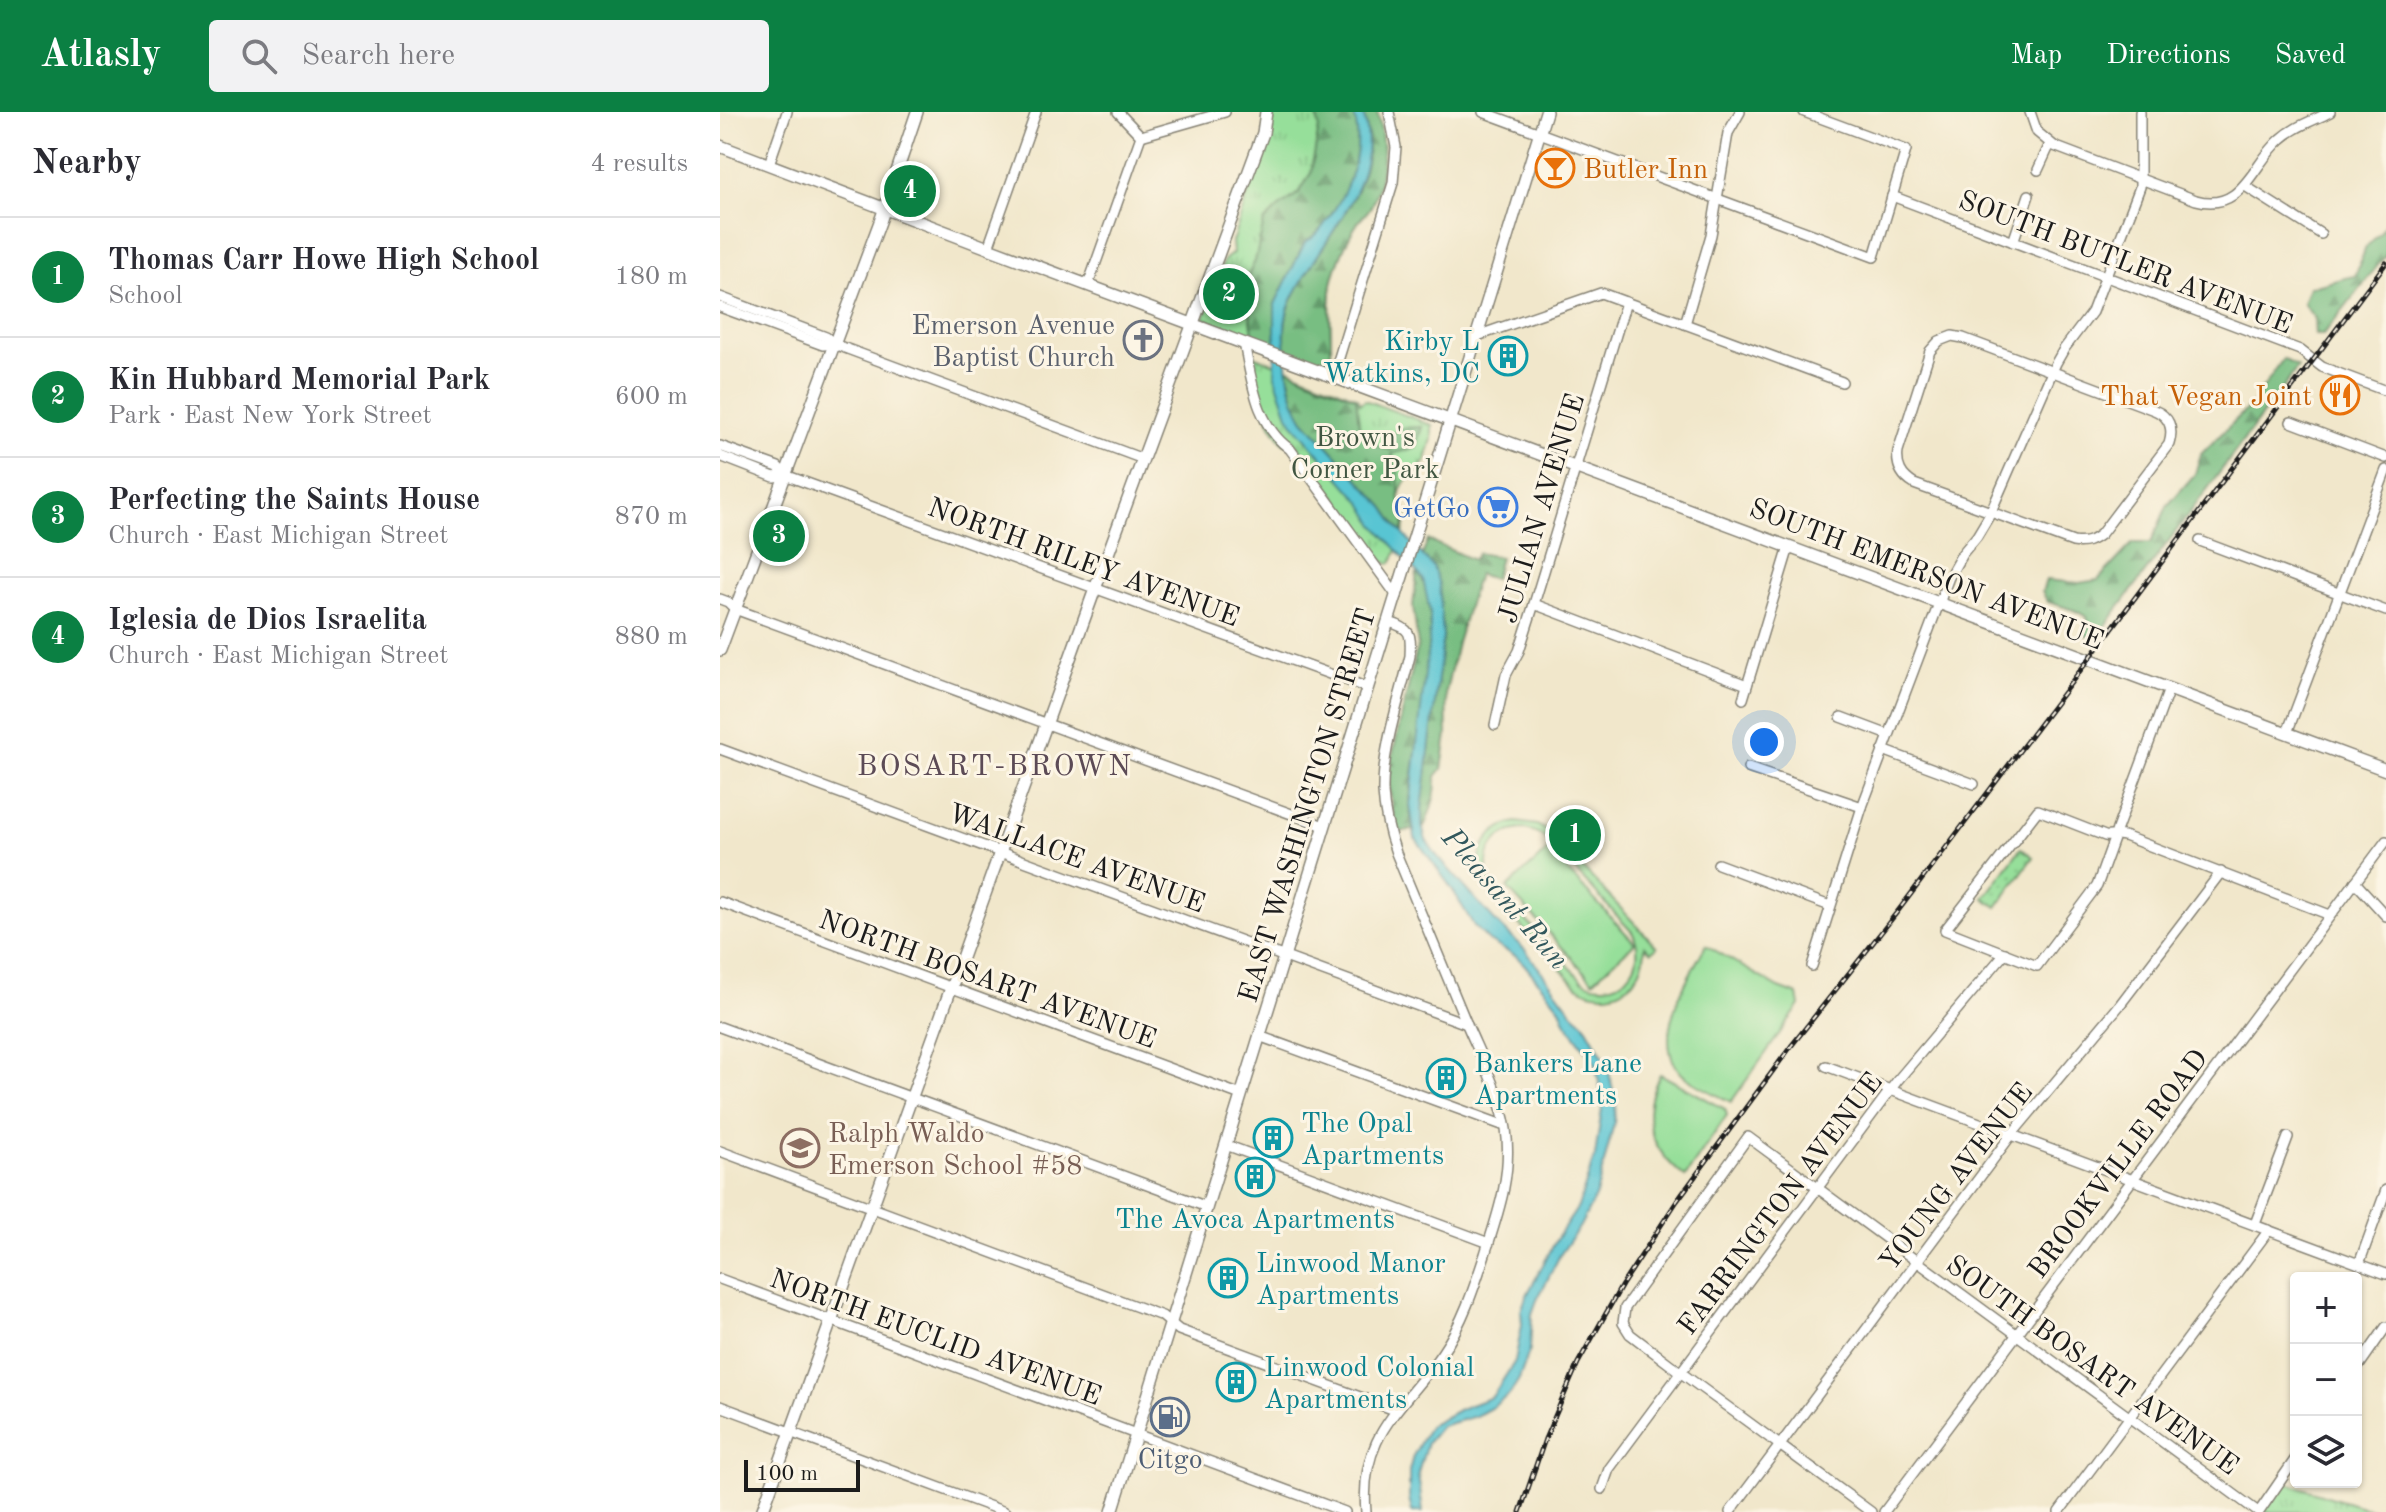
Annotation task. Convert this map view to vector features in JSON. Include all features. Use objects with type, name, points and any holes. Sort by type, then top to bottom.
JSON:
[{"type":"main road","points":[[720,650],[917,112]]},
{"type":"main road","points":[[762,1512],[1263,133],[1266,112]]},
{"type":"main road","name":"EAST WASHINGTON STREET","points":[[1112,1512],[1546,112]]},
{"type":"main road","name":"SOUTH EMERSON AVENUE","points":[[720,146],[2386,770]]},
{"type":"street","points":[[769,164],[787,112]]},
{"type":"street","points":[[988,248],[1036,112]]},
{"type":"street","points":[[1118,112],[1141,136]]},
{"type":"street","points":[[1141,136],[1225,112]]},
{"type":"street","points":[[1333,377],[1391,192],[1396,156],[1394,128],[1389,112]]},
{"type":"street","points":[[1483,112],[1874,257],[1906,150],[1804,112]]},
{"type":"street","points":[[1685,324],[1706,255],[1728,133],[1740,112]]},
{"type":"street","points":[[2030,112],[2035,129],[2050,144],[2206,202],[2225,200],[2245,186],[2268,152],[2282,138],[2330,112]]},
{"type":"street","points":[[1812,966],[1862,807],[1954,567],[1983,528],[2052,371],[2064,349],[2092,312],[2106,277],[2140,187],[2140,112]]},
{"type":"street","points":[[1088,285],[1141,136]]},
{"type":"street","points":[[2038,170],[2050,144]]},
{"type":"street","points":[[2245,186],[2321,234]]},
{"type":"street","points":[[2013,242],[2029,195]]},
{"type":"street","name":"SOUTH BUTLER AVENUE","points":[[1892,196],[2300,350],[2322,367],[2386,391]]},
{"type":"street","points":[[1477,336],[1601,293],[1842,382]]},
{"type":"street","points":[[720,297],[826,337],[834,344],[1143,459]]},
{"type":"street","name":"JULIAN AVENUE","points":[[1495,725],[1506,675],[1519,651],[1626,302]]},
{"type":"street","points":[[720,307],[823,345],[834,344]]},
{"type":"street","points":[[1959,337],[2160,412],[2171,426],[2171,441],[2101,534],[2093,540],[2073,542],[1991,512],[1914,484],[1901,472],[1897,462],[1930,351],[1942,339],[1959,337]]},
{"type":"street","points":[[1244,343],[1253,389],[1267,424],[1279,442],[1290,449],[1397,596]]},
{"type":"street","points":[[2291,422],[2386,458]]},
{"type":"street","name":"NORTH RILEY AVENUE","points":[[720,446],[778,467],[785,475],[1368,688]]},
{"type":"street","name":"NORTH RILEY AVENUE","points":[[720,456],[774,477],[785,475]]},
{"type":"street","points":[[2287,733],[2386,470]]},
{"type":"street","points":[[2200,541],[2386,611]]},
{"type":"street","points":[[1743,699],[1789,547]]},
{"type":"street","points":[[720,599],[735,609]]},
{"type":"street","points":[[1534,604],[1747,685]]},
{"type":"street","points":[[720,609],[735,609],[1324,826]]},
{"type":"street","points":[[1366,1512],[1365,1485],[1371,1455],[1381,1431],[1395,1410],[1431,1368],[1455,1333],[1489,1243],[1507,1179],[1508,1162],[1505,1126],[1488,1076],[1396,853],[1386,817],[1383,788],[1386,759],[1411,643],[1408,631],[1389,622]]},
{"type":"street","points":[[2169,689],[2115,836],[2097,886],[2037,966],[1945,930],[2038,810],[2105,836],[2115,836],[2123,835],[2330,915]]},
{"type":"street","points":[[1841,717],[1889,735]]},
{"type":"street","name":"WALLACE AVENUE","points":[[720,749],[1467,1024]]},
{"type":"street","points":[[1883,750],[1974,784]]},
{"type":"street","points":[[1748,768],[1862,807]]},
{"type":"street","name":"BROOKVILLE ROAD","points":[[1884,1512],[2386,841]]},
{"type":"street","points":[[1718,864],[1830,906]]},
{"type":"street","name":"YOUNG AVENUE","points":[[1730,1512],[2012,1134],[2119,1006],[2221,872]]},
{"type":"street","points":[[2355,882],[2386,916]]},
{"type":"street","name":"NORTH BOSART AVENUE","points":[[720,902],[1241,1095]]},
{"type":"street","name":"FARRINGTON AVENUE","points":[[1602,1489],[1609,1469],[1892,1089],[2005,953]]},
{"type":"street","points":[[720,1027],[1207,1207]]},
{"type":"street","points":[[1259,1036],[1505,1126]]},
{"type":"street","points":[[1826,1066],[2386,1274]]},
{"type":"street","name":"SOUTH BOSART AVENUE","points":[[1680,1372],[1626,1329],[1623,1323],[1625,1308],[1748,1137],[2259,1512]]},
{"type":"street","points":[[2255,1224],[2288,1137]]},
{"type":"street","points":[[1226,1145],[1489,1243]]},
{"type":"street","points":[[720,1151],[1162,1316],[1179,1330],[1395,1410]]},
{"type":"street","points":[[2359,1264],[2386,1190]]},
{"type":"street","points":[[2059,1512],[2269,1230]]},
{"type":"street","name":"NORTH EUCLID AVENUE","points":[[720,1279],[1345,1512]]},
{"type":"street","points":[[2362,1361],[2386,1327]]},
{"type":"street","points":[[1680,1372],[1871,1512]]},
{"type":"street","points":[[720,1406],[1005,1512]]},
{"type":"street","points":[[2259,1512],[2290,1467]]},
{"type":"green space","points":[[1273,112],[1377,112],[1380,123],[1382,158],[1379,182],[1371,207],[1351,234],[1336,269],[1330,302],[1331,357],[1323,363],[1236,333],[1204,318],[1224,260],[1233,253],[1232,242]]},
{"type":"green space","points":[[1316,112],[1353,112],[1357,152],[1350,178],[1338,203],[1320,230],[1305,242],[1275,304],[1275,347],[1254,340],[1245,282],[1255,261],[1264,222],[1299,193],[1311,173],[1319,127]]},
{"type":"green space","points":[[1362,112],[1377,112],[1382,146],[1381,170],[1372,204],[1351,234],[1336,269],[1330,302],[1331,357],[1323,363],[1285,351],[1286,318],[1300,285],[1357,189],[1366,163],[1368,138]]},
{"type":"green space","points":[[2386,222],[2386,255],[2323,335],[2315,335],[2314,318],[2303,303],[2309,287],[2355,276],[2366,247]]},
{"type":"green space","name":"Brown's Corner Park","points":[[1253,355],[1357,397],[1360,403],[1365,400],[1432,425],[1432,439],[1421,472],[1409,478],[1401,490],[1405,523],[1397,552],[1389,564],[1383,561],[1293,439],[1284,443],[1278,435],[1255,387],[1251,364]]},
{"type":"green space","points":[[2283,359],[2298,367],[2104,628],[2093,637],[2085,635],[2089,626],[2087,617],[2048,602],[2042,592],[2046,580],[2079,583],[2098,580],[2133,543],[2151,543],[2167,506],[2195,474],[2201,454],[2252,404]]},
{"type":"green space","points":[[1287,368],[1356,397],[1360,433],[1378,446],[1391,450],[1388,437],[1401,428],[1422,427],[1415,448],[1392,454],[1398,471],[1400,500],[1407,514],[1402,533],[1384,507],[1304,420],[1295,406]]},
{"type":"green space","points":[[1428,540],[1473,560],[1478,553],[1500,557],[1494,579],[1478,574],[1457,643],[1446,691],[1447,735],[1442,769],[1436,776],[1433,803],[1423,829],[1422,809],[1443,637],[1433,567],[1422,556]]},
{"type":"green space","points":[[1417,572],[1426,591],[1430,649],[1412,782],[1410,808],[1413,830],[1398,832],[1389,783],[1392,757],[1418,645],[1413,606]]},
{"type":"green space","points":[[1516,822],[1537,825],[1548,831],[1657,947],[1651,952],[1645,946],[1639,972],[1624,988],[1602,994],[1577,986],[1486,889],[1480,867],[1483,847],[1496,831]],"holes":[[[1526,829],[1537,833],[1632,932],[1637,957],[1627,977],[1618,983],[1607,986],[1582,980],[1492,884],[1488,874],[1488,855],[1498,839],[1515,830]]]},
{"type":"green space","points":[[2021,848],[2033,857],[1997,907],[1984,898]]},
{"type":"green space","points":[[1548,850],[1635,943],[1593,981],[1507,888]]},
{"type":"green space","points":[[1706,945],[1779,988],[1798,995],[1800,1005],[1731,1102],[1682,1074],[1673,1060],[1669,1044],[1674,1010]]},
{"type":"green space","points":[[1660,1074],[1725,1109],[1727,1115],[1685,1177],[1663,1155],[1651,1131],[1650,1104]]},
{"type":"green space","points":[[2283,1482],[2290,1484],[2290,1488],[2302,1488],[2378,1512],[2262,1512]]},
{"type":"water","name":"Pleasant Run","points":[[1353,112],[1362,112],[1367,134],[1367,156],[1352,200],[1288,309],[1285,338],[1292,392],[1304,420],[1384,507],[1398,528],[1433,567],[1439,584],[1443,636],[1422,809],[1426,840],[1494,920],[1526,951],[1584,1023],[1607,1063],[1616,1104],[1596,1195],[1537,1300],[1532,1314],[1530,1349],[1519,1379],[1510,1394],[1491,1408],[1476,1416],[1441,1426],[1427,1443],[1418,1473],[1423,1512],[1412,1512],[1409,1498],[1409,1471],[1413,1456],[1429,1426],[1460,1409],[1492,1397],[1515,1361],[1522,1325],[1521,1311],[1556,1240],[1578,1207],[1595,1156],[1603,1102],[1595,1063],[1566,1023],[1560,1008],[1517,957],[1489,941],[1474,926],[1415,838],[1410,805],[1430,630],[1430,612],[1423,579],[1294,425],[1275,376],[1275,304],[1305,242],[1326,223],[1350,178],[1357,152]]},
{"type":"railway","points":[[1520,1512],[1545,1439],[1578,1363],[1622,1285],[1677,1201],[2386,263]]},
{"type":"place","name":"Butler Inn","points":[[1555,168]]},
{"type":"place","name":"Iglesia de Dios Israelita","points":[[910,191]]},
{"type":"place","name":"Kin Hubbard Memorial Park","points":[[1229,294]]},
{"type":"place","name":"Emerson Avenue Baptist Church","points":[[1143,340]]},
{"type":"place","name":"Kirby L Watkins, DC","points":[[1508,356]]},
{"type":"place","name":"That Vegan Joint","points":[[2340,395]]},
{"type":"place","name":"GetGo","points":[[1498,507]]},
{"type":"place","name":"Perfecting the Saints House","points":[[779,536]]},
{"type":"place","name":"Thomas Carr Howe High School","points":[[1575,835]]},
{"type":"place","name":"Bankers Lane Apartments","points":[[1446,1078]]},
{"type":"place","name":"The Opal Apartments","points":[[1273,1138]]},
{"type":"place","name":"Ralph Waldo Emerson School #58","points":[[800,1148]]},
{"type":"place","name":"The Avoca Apartments","points":[[1255,1177]]},
{"type":"place","name":"Linwood Manor Apartments","points":[[1228,1278]]},
{"type":"place","name":"Linwood Colonial Apartments","points":[[1236,1382]]},
{"type":"place","name":"Citgo","points":[[1170,1417]]},
{"type":"district","name":"BOSART-BROWN","points":[[995,765]]}]
